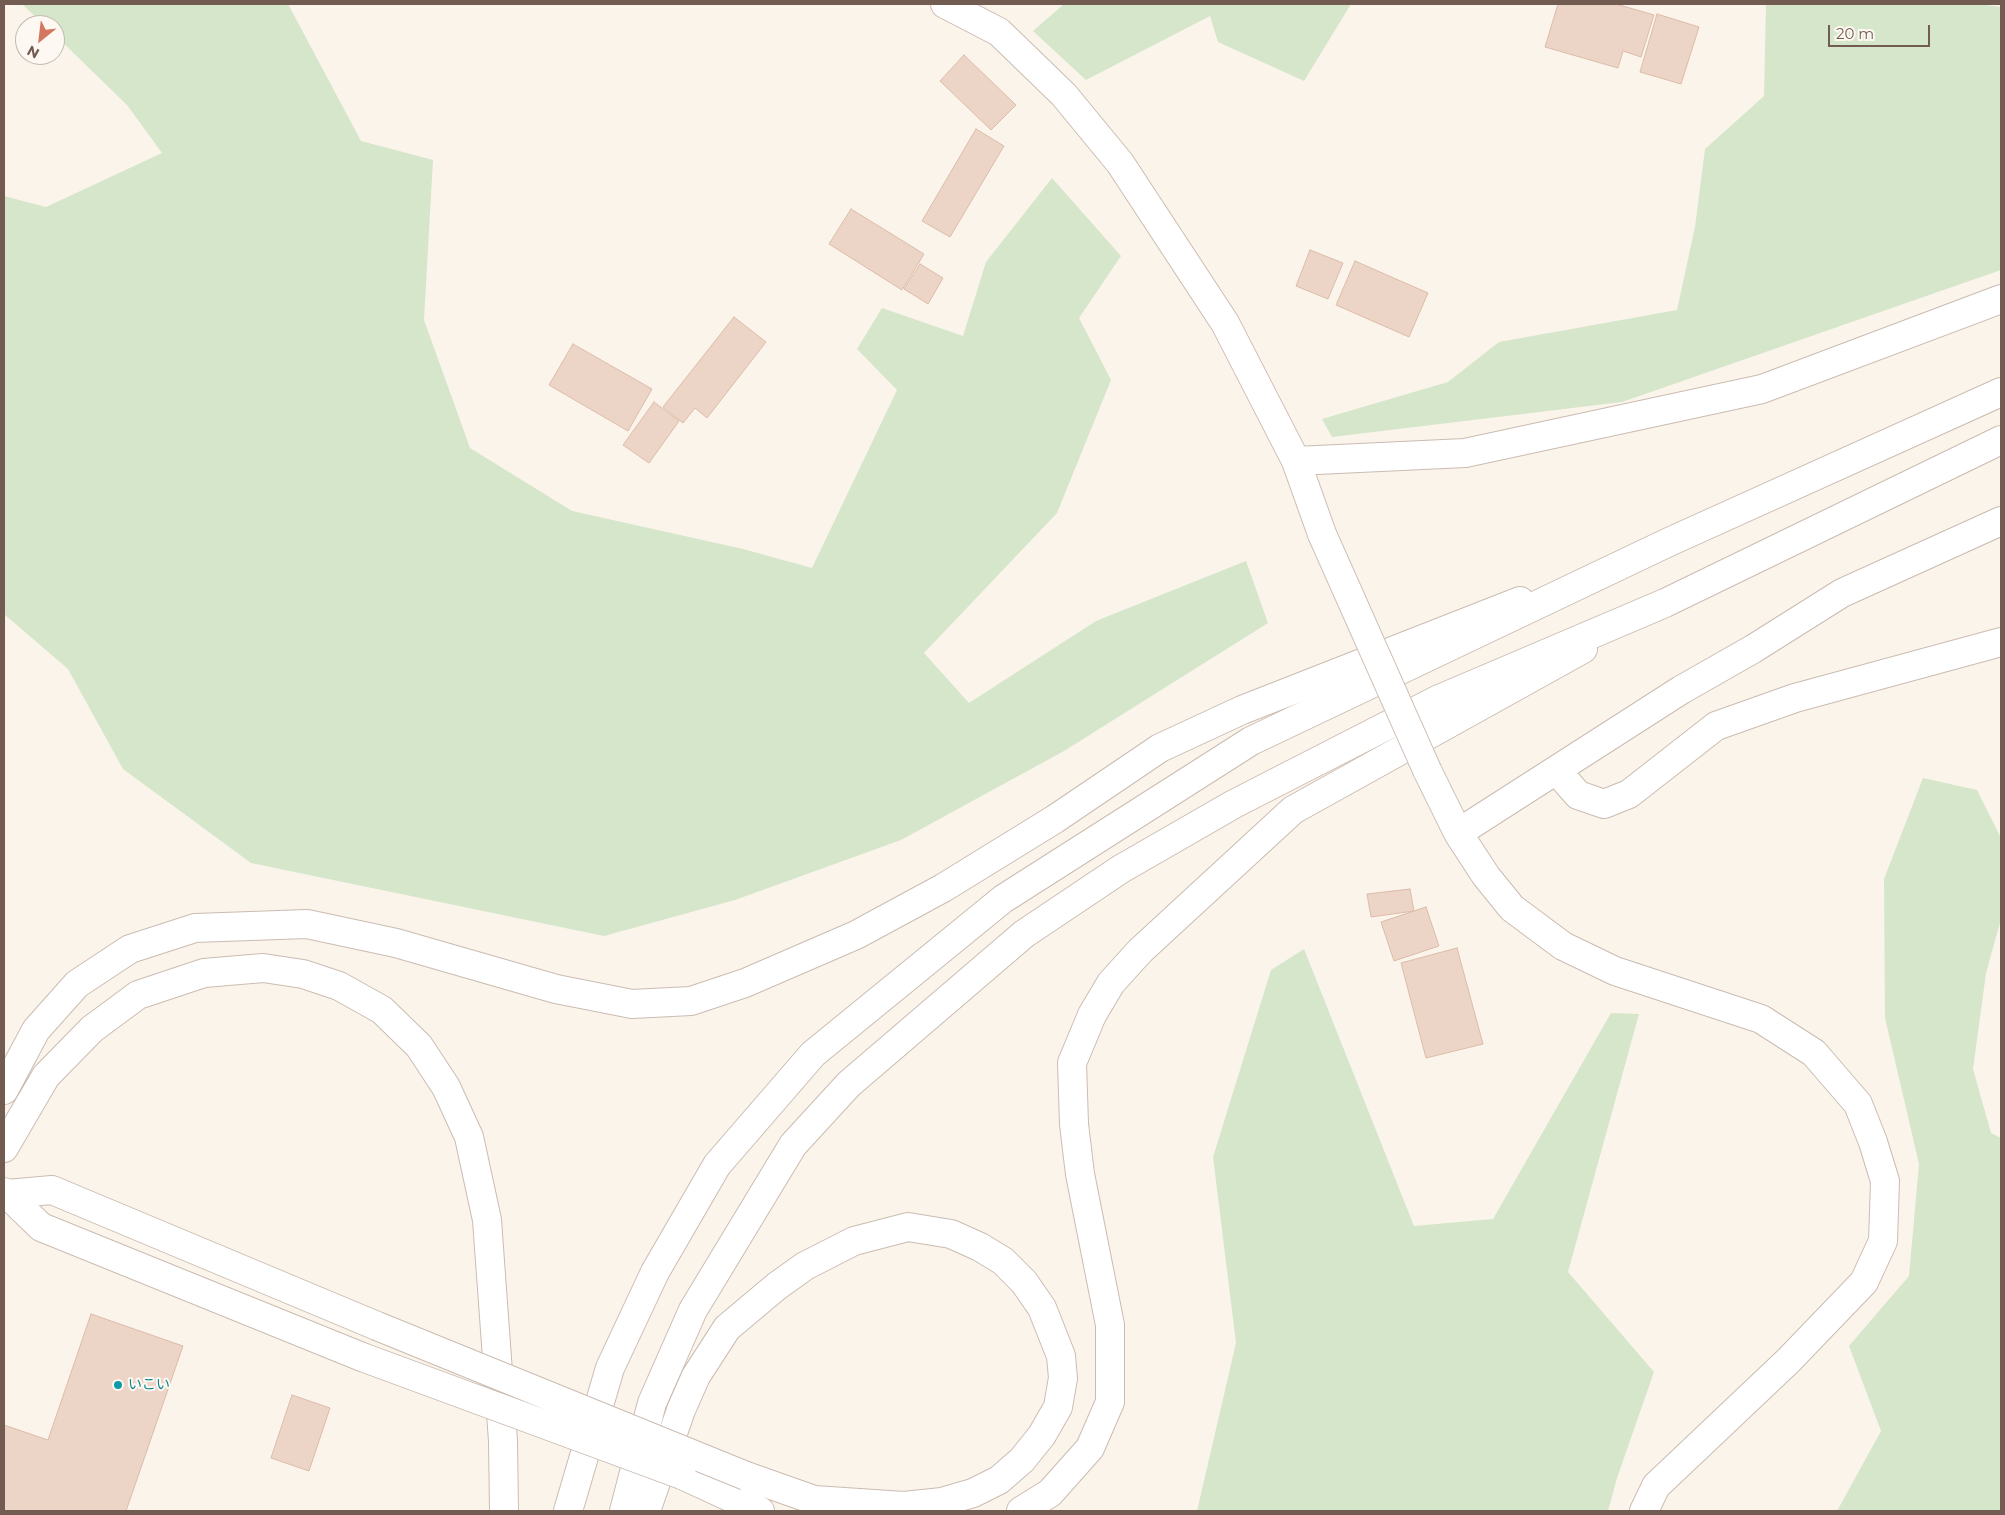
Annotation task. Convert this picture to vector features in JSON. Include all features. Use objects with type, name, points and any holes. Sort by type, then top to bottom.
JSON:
[{"type":"street","points":[[945,4],[1000,32],[1064,94],[1120,163],[1225,323],[1296,461],[1322,534],[1427,770],[1458,833],[1486,876],[1512,908],[1563,946],[1615,971],[1761,1019],[1814,1053],[1858,1104],[1874,1142],[1885,1181],[1883,1241],[1864,1282],[1788,1361],[1656,1486],[1644,1511]]},
{"type":"street","points":[[1296,461],[1465,453],[1762,389],[2001,299]]},
{"type":"street","points":[[568,1511],[610,1368],[655,1272],[717,1165],[813,1054],[1003,899],[1251,741],[1668,542],[2001,392]]},
{"type":"street","points":[[624,1511],[652,1403],[693,1310],[793,1145],[849,1084],[1024,934],[1121,869],[1234,804],[1437,700],[1665,603],[2001,440]]},
{"type":"street","points":[[1458,833],[1681,690],[1753,649],[1842,594],[2001,521]]},
{"type":"street","points":[[4,1090],[36,1030],[77,984],[130,949],[195,928],[307,924],[396,943],[556,989],[632,1004],[691,1000],[745,984],[856,935],[944,888],[1055,819],[1160,748],[1242,710],[1668,542]]},
{"type":"street","points":[[1021,1511],[1050,1493],[1090,1448],[1110,1402],[1110,1325],[1080,1174],[1074,1124],[1072,1063],[1092,1015],[1111,983],[1140,950],[1293,810],[1665,603]]},
{"type":"street","points":[[1558,770],[1578,795],[1604,804],[1629,794],[1716,726],[1795,698],[2001,642]]},
{"type":"street","points":[[4,1148],[46,1076],[92,1029],[138,995],[204,973],[263,968],[303,974],[339,986],[382,1010],[419,1046],[446,1087],[469,1137],[487,1220],[503,1441],[504,1511]]},
{"type":"street","points":[[5,1193],[52,1190],[377,1326],[746,1476],[814,1500],[904,1506],[942,1502],[965,1496],[999,1480],[1022,1460],[1042,1435],[1058,1407],[1062,1378],[1062,1356],[1042,1308],[1024,1282],[1003,1261],[980,1246],[951,1234],[908,1227],[854,1241],[805,1266],[777,1286],[727,1328],[696,1376],[681,1410],[646,1511]]},
{"type":"street","points":[[5,1193],[41,1227],[362,1356],[682,1475],[760,1511]]},
{"type":"green space","points":[[22,4],[288,4],[361,141],[433,160],[424,320],[470,448],[572,511],[743,549],[812,568],[897,390],[857,349],[882,308],[963,336],[986,262],[1052,178],[1121,256],[1079,318],[1111,380],[1057,513],[924,653],[969,703],[1096,621],[1246,561],[1268,623],[1064,751],[901,840],[735,900],[604,936],[251,863],[123,769],[68,669],[4,614],[4,196],[46,207],[162,153],[127,105],[65,45],[65,15],[34,15]]},
{"type":"green space","points":[[1064,4],[1351,4],[1304,81],[1218,42],[1210,16],[1086,80],[1033,31]]},
{"type":"green space","points":[[1766,4],[1979,4],[2001,7],[2001,270],[1622,402],[1332,437],[1322,419],[1448,382],[1499,342],[1677,310],[1695,227],[1705,149],[1764,96]]},
{"type":"green space","points":[[1923,778],[1977,790],[2001,838],[2001,919],[1986,973],[1973,1069],[1991,1133],[2001,1138],[2001,1511],[1837,1511],[1881,1431],[1849,1346],[1909,1276],[1919,1164],[1885,1018],[1884,879]]},
{"type":"green space","points":[[1304,949],[1414,1226],[1493,1219],[1611,1013],[1639,1014],[1568,1272],[1654,1372],[1617,1478],[1608,1511],[1197,1511],[1236,1343],[1213,1157],[1271,970]]},
{"type":"building","points":[[1558,4],[1616,4],[1654,15],[1641,57],[1623,51],[1618,68],[1545,47]]},
{"type":"building","points":[[1657,14],[1699,27],[1681,84],[1640,72]]},
{"type":"building","points":[[964,55],[1016,105],[991,130],[940,81]]},
{"type":"building","points":[[976,129],[1004,146],[950,237],[922,221]]},
{"type":"building","points":[[851,209],[924,254],[902,290],[829,244]]},
{"type":"building","points":[[1310,250],[1343,263],[1328,299],[1296,286]]},
{"type":"building","points":[[1355,261],[1428,293],[1409,337],[1336,305]]},
{"type":"building","points":[[920,264],[943,278],[928,304],[904,289]]},
{"type":"building","points":[[734,317],[766,342],[707,418],[695,408],[683,423],[663,407]]},
{"type":"building","points":[[573,344],[652,389],[628,431],[549,385]]},
{"type":"building","points":[[654,402],[679,421],[649,463],[623,445]]},
{"type":"building","points":[[1410,889],[1414,911],[1371,917],[1367,894]]},
{"type":"building","points":[[1426,907],[1439,946],[1394,961],[1381,922]]},
{"type":"building","points":[[1457,948],[1483,1044],[1426,1058],[1401,963]]},
{"type":"building","name":"いこい","points":[[91,1314],[183,1346],[126,1511],[4,1511],[4,1425],[48,1440]]},
{"type":"building","points":[[292,1395],[330,1408],[309,1471],[271,1458]]},
{"type":"place","name":"いこい","points":[[118,1385]]}]
